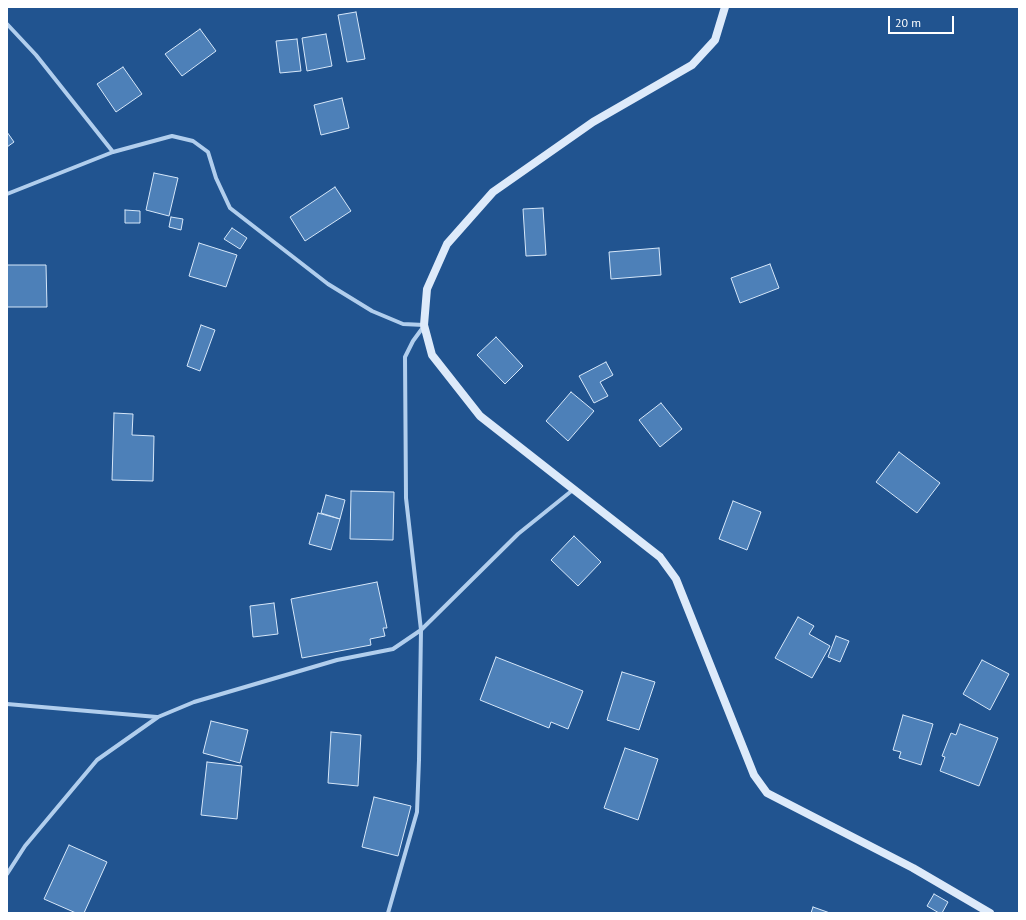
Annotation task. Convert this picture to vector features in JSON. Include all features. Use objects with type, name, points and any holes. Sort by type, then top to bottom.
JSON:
[{"type":"street","points":[[725,7],[714,40],[692,65],[593,122],[493,192],[447,244],[427,288],[424,325],[432,355],[480,416],[660,557],[676,579],[754,775],[767,793],[913,868],[990,913]]},
{"type":"street","points":[[7,24],[36,55],[113,152]]},
{"type":"street","points":[[7,194],[113,152],[172,136],[193,141],[208,152],[216,178],[230,208],[328,284],[372,311],[403,324],[424,325]]},
{"type":"street","points":[[388,913],[417,812],[421,630],[406,498],[406,357],[413,341],[424,325]]},
{"type":"street","points":[[7,874],[25,846],[97,760],[158,717],[194,702],[337,660],[393,649],[421,630],[518,534],[574,489]]},
{"type":"street","points":[[7,704],[158,717]]},
{"type":"building","points":[[356,12],[365,59],[347,62],[338,15]]},
{"type":"building","points":[[200,29],[216,51],[182,76],[165,54]]},
{"type":"building","points":[[326,34],[332,66],[307,71],[302,38]]},
{"type":"building","points":[[297,39],[301,71],[280,73],[276,41]]},
{"type":"building","points":[[123,67],[142,94],[116,112],[97,84]]},
{"type":"building","points":[[342,98],[349,128],[321,135],[314,105]]},
{"type":"building","points":[[7,132],[14,142],[7,147]]},
{"type":"building","points":[[154,173],[178,178],[169,216],[146,210]]},
{"type":"building","points":[[335,187],[351,211],[305,241],[290,217]]},
{"type":"building","points":[[543,208],[546,255],[526,256],[523,209]]},
{"type":"building","points":[[125,210],[140,211],[140,223],[125,223]]},
{"type":"building","points":[[171,217],[183,219],[181,230],[169,227]]},
{"type":"building","points":[[232,228],[247,238],[240,249],[224,239]]},
{"type":"building","points":[[199,243],[237,255],[226,287],[189,276]]},
{"type":"building","points":[[659,248],[661,275],[611,279],[609,252]]},
{"type":"building","points":[[770,264],[779,288],[740,303],[731,278]]},
{"type":"building","points":[[7,265],[46,265],[47,307],[7,307]]},
{"type":"building","points":[[201,325],[215,330],[200,371],[187,366]]},
{"type":"building","points":[[496,337],[523,366],[505,384],[477,355]]},
{"type":"building","points":[[606,362],[613,375],[600,382],[608,396],[594,403],[579,376]]},
{"type":"building","points":[[571,392],[594,411],[568,441],[546,421]]},
{"type":"building","points":[[661,403],[682,429],[660,447],[639,420]]},
{"type":"building","points":[[114,413],[133,414],[132,435],[154,436],[153,481],[112,480]]},
{"type":"building","points":[[899,452],[940,483],[917,513],[876,482]]},
{"type":"building","points":[[351,491],[394,492],[393,540],[350,539]]},
{"type":"building","points":[[326,495],[345,500],[340,519],[321,513]]},
{"type":"building","points":[[733,501],[761,512],[747,550],[719,539]]},
{"type":"building","points":[[318,513],[340,519],[331,550],[309,544]]},
{"type":"building","points":[[574,536],[601,562],[578,586],[551,560]]},
{"type":"building","points":[[377,582],[387,628],[383,628],[385,636],[370,639],[371,645],[302,658],[291,599]]},
{"type":"building","points":[[274,603],[278,634],[253,637],[250,606]]},
{"type":"building","points":[[798,617],[814,626],[809,634],[830,646],[812,678],[775,658]]},
{"type":"building","points":[[836,636],[849,641],[840,662],[828,657]]},
{"type":"building","points":[[496,657],[583,691],[568,729],[551,722],[549,728],[480,700]]},
{"type":"building","points":[[982,660],[1009,674],[990,710],[963,694]]},
{"type":"building","points":[[622,672],[655,682],[639,730],[607,720]]},
{"type":"building","points":[[903,715],[933,724],[921,765],[899,758],[901,752],[893,750]]},
{"type":"building","points":[[211,721],[248,730],[240,763],[203,753]]},
{"type":"building","points":[[960,724],[998,738],[979,786],[940,771],[945,757],[942,756],[951,733],[956,735]]},
{"type":"building","points":[[331,732],[361,735],[358,786],[328,783]]},
{"type":"building","points":[[625,748],[658,759],[638,820],[604,808]]},
{"type":"building","points":[[207,762],[242,766],[237,819],[201,815]]},
{"type":"building","points":[[374,797],[411,806],[398,856],[362,847]]},
{"type":"building","points":[[69,845],[107,862],[84,913],[76,913],[44,899]]},
{"type":"building","points":[[934,894],[948,902],[942,913],[939,913],[927,906]]},
{"type":"building","points":[[813,907],[830,913],[811,913]]}]
